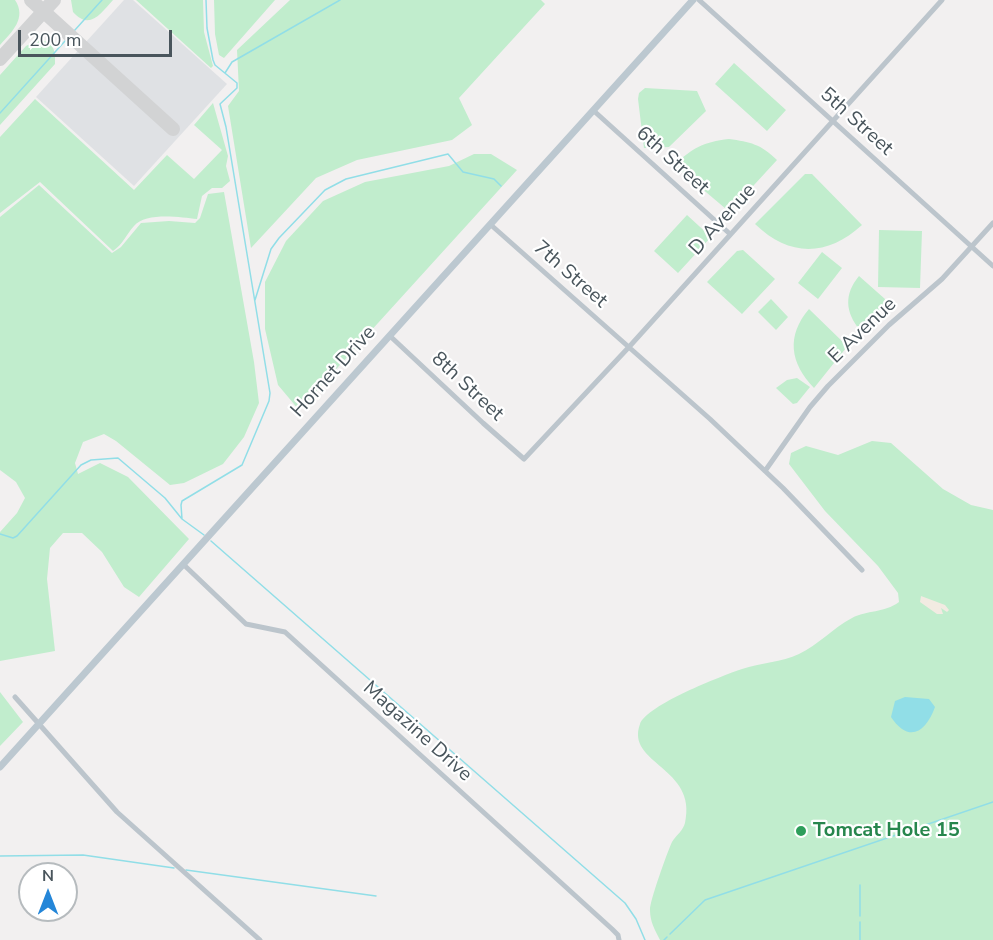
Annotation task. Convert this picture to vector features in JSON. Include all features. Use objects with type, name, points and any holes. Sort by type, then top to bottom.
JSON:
[{"type":"main road","name":"Hornet Drive","points":[[0,767],[693,0]]},
{"type":"street","name":"5th Street","points":[[699,0],[993,266]]},
{"type":"street","name":"D Avenue","points":[[524,459],[942,0]]},
{"type":"street","name":"6th Street","points":[[594,111],[730,234]]},
{"type":"street","name":"E Avenue","points":[[765,471],[810,407],[828,386],[897,317],[942,279],[993,223]]},
{"type":"street","name":"7th Street","points":[[491,225],[629,346],[765,471],[862,570]]},
{"type":"street","name":"8th Street","points":[[390,336],[524,459]]},
{"type":"street","name":"Magazine Drive","points":[[184,565],[246,624],[285,632],[612,929],[620,940]]},
{"type":"street","points":[[15,697],[117,812],[260,940]]},
{"type":"shaded area","points":[[124,0],[133,0],[227,84],[134,186],[36,97]]},
{"type":"green space","points":[[0,0],[15,0],[19,19],[0,45]]},
{"type":"green space","points":[[71,0],[113,0],[100,15],[85,20],[73,12]]},
{"type":"green space","points":[[136,0],[203,0],[204,32],[213,66],[211,68]]},
{"type":"green space","points":[[214,0],[275,0],[224,58],[219,55],[215,34]]},
{"type":"green space","points":[[290,0],[541,0],[545,4],[459,98],[472,125],[452,140],[357,160],[316,178],[251,248],[228,106],[239,91],[237,50]]},
{"type":"green space","points":[[37,40],[50,44],[55,54],[55,64],[0,125],[0,75],[26,46]]},
{"type":"green space","points":[[734,63],[786,110],[767,131],[715,84]]},
{"type":"green space","points":[[645,88],[697,91],[706,111],[669,147],[644,148],[638,99],[639,93]]},
{"type":"green space","points":[[35,99],[134,190],[167,155],[194,179],[222,150],[194,125],[213,103],[228,156],[226,166],[230,181],[222,188],[212,188],[202,196],[197,219],[163,216],[146,219],[134,226],[113,251],[40,182],[0,213],[0,137]]},
{"type":"green space","points":[[729,139],[755,145],[766,150],[777,160],[732,209],[726,209],[674,165],[699,147]]},
{"type":"green space","points":[[474,154],[491,154],[517,170],[299,410],[278,385],[265,329],[265,282],[286,241],[323,201],[365,182],[449,166]]},
{"type":"green space","points":[[805,174],[812,174],[862,225],[835,243],[808,249],[781,243],[755,224]]},
{"type":"green space","points":[[39,185],[112,253],[121,247],[141,223],[169,221],[195,223],[200,218],[208,194],[224,192],[259,403],[244,437],[223,464],[184,483],[170,485],[104,434],[83,442],[75,463],[78,474],[100,463],[128,477],[189,539],[139,597],[124,587],[102,552],[82,533],[63,533],[50,548],[47,579],[55,651],[0,661],[0,532],[17,513],[25,498],[16,482],[0,470],[0,217]]},
{"type":"green space","points":[[687,215],[711,237],[678,273],[654,251]]},
{"type":"green space","points":[[879,230],[922,231],[920,288],[878,287]]},
{"type":"green space","points":[[743,250],[775,279],[742,314],[707,282],[737,251]]},
{"type":"green space","points":[[822,252],[842,268],[818,299],[798,283]]},
{"type":"green space","points":[[859,276],[885,299],[886,303],[860,330],[851,316],[848,303],[851,290]]},
{"type":"green space","points":[[771,299],[788,317],[776,330],[758,312]]},
{"type":"green space","points":[[809,309],[845,344],[846,348],[814,388],[800,369],[794,349],[797,329]]},
{"type":"green space","points":[[797,378],[810,387],[797,403],[793,404],[776,388],[787,380]]},
{"type":"green space","points":[[872,441],[891,443],[943,489],[971,505],[993,510],[993,940],[660,940],[652,922],[650,905],[670,847],[684,826],[686,804],[673,778],[643,748],[638,737],[640,724],[656,708],[686,692],[742,669],[799,654],[852,618],[893,606],[899,602],[898,593],[878,566],[825,511],[789,464],[791,453],[806,446],[838,455]]},
{"type":"green space","points":[[0,692],[23,722],[0,746]]},
{"type":"sand","points":[[921,596],[945,605],[949,610],[947,612],[941,608],[943,614],[937,614],[920,602]]},
{"type":"water","points":[[905,697],[929,699],[935,707],[927,723],[916,732],[904,730],[891,717],[895,701]]},
{"type":"waterway","points":[[0,113],[102,0]]},
{"type":"waterway","points":[[182,519],[182,501],[242,465],[269,401],[270,393],[226,127],[220,104],[237,88],[237,83],[215,65],[213,60],[207,28],[206,0]]},
{"type":"waterway","points":[[225,73],[232,62],[340,0]]},
{"type":"waterway","points":[[255,300],[271,249],[279,238],[325,190],[346,179],[448,154],[463,172],[494,179],[501,186]]},
{"type":"waterway","points":[[0,534],[13,538],[17,536],[81,465],[91,460],[118,458],[165,498],[182,519],[204,535]]},
{"type":"waterway","points":[[211,541],[625,903],[636,919],[645,940]]},
{"type":"waterway","points":[[670,934],[705,900],[993,802]]},
{"type":"waterway","points":[[0,856],[83,855],[174,868]]},
{"type":"waterway","points":[[186,870],[376,896]]},
{"type":"waterway","points":[[860,885],[860,916]]},
{"type":"waterway","points":[[860,922],[860,940]]},
{"type":"waterway","points":[[664,940],[667,937]]},
{"type":"taxiway","points":[[31,0],[173,129]]},
{"type":"taxiway","points":[[0,59],[54,0]]},
{"type":"place","name":"Tomcat Hole 15","points":[[801,831]]}]
